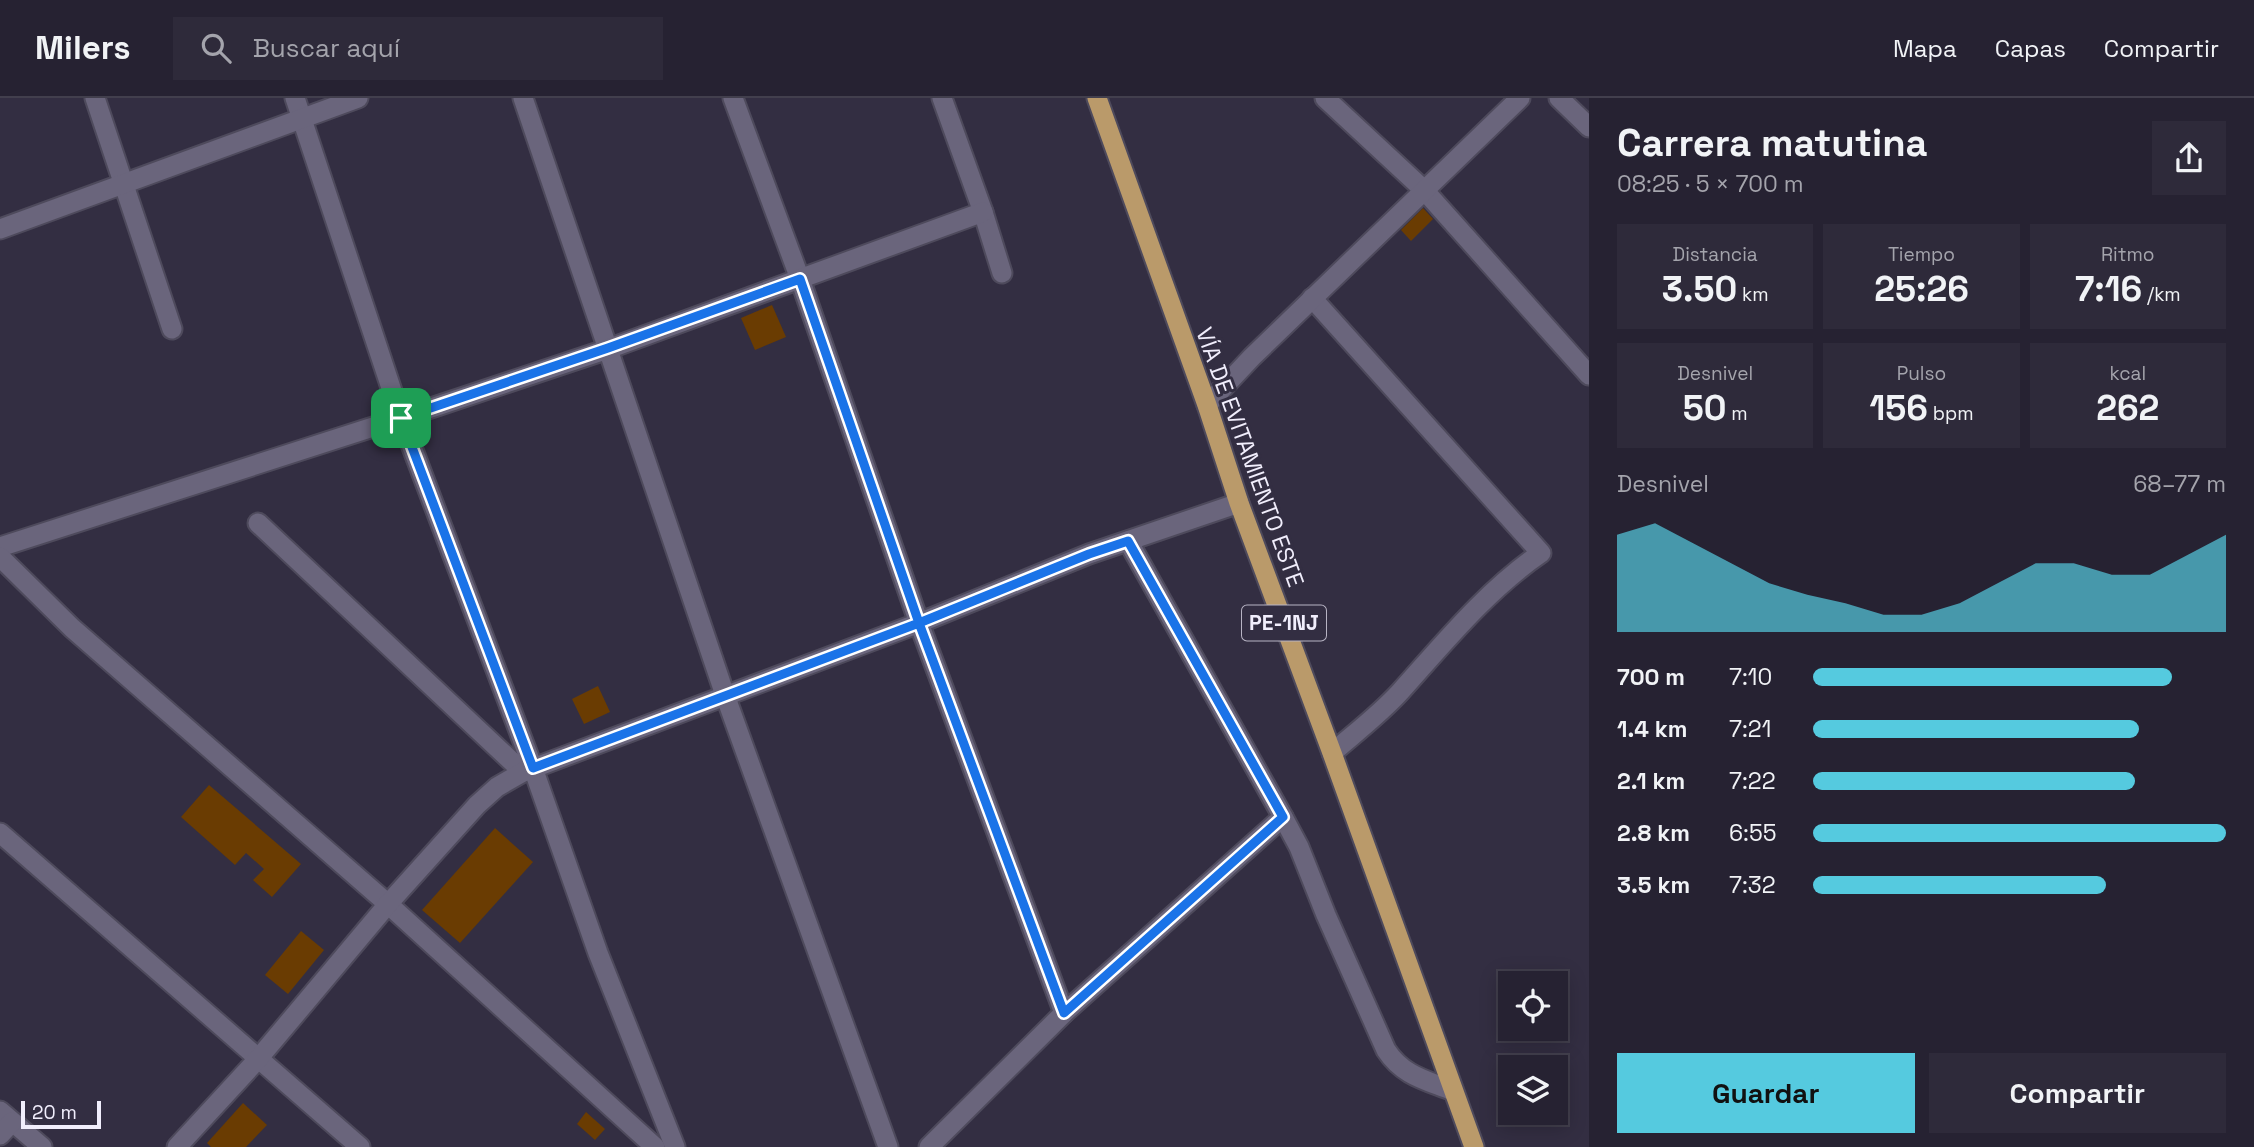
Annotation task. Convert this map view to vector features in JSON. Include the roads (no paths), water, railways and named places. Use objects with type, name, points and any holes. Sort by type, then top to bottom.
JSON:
[{"type":"highway","name":"VÍA DE EVITAMIENTO ESTE","points":[[1097,98],[1207,405],[1239,503],[1474,1147]]},
{"type":"street","points":[[95,98],[173,329]]},
{"type":"street","points":[[295,98],[401,418],[528,770],[676,1147]]},
{"type":"street","points":[[0,229],[358,98]]},
{"type":"street","points":[[523,98],[724,695],[888,1147]]},
{"type":"street","points":[[733,98],[800,279],[919,623],[1064,1013]]},
{"type":"street","points":[[942,98],[1002,273]]},
{"type":"street","points":[[1325,98],[1424,190],[1589,375]]},
{"type":"street","points":[[1207,405],[1312,298],[1520,98]]},
{"type":"street","points":[[1559,98],[1589,127]]},
{"type":"street","points":[[0,547],[401,418],[608,348],[983,212]]},
{"type":"street","points":[[1312,298],[1541,552],[1521,566],[1441,645],[1398,694],[1332,753]]},
{"type":"street","points":[[177,1147],[258,1059],[388,904],[477,804],[497,787],[528,770],[919,623],[1089,554],[1239,503]]},
{"type":"street","points":[[258,523],[528,770]]},
{"type":"street","points":[[1128,541],[1299,847],[1322,906],[1386,1050],[1395,1064],[1408,1073],[1454,1091]]},
{"type":"street","points":[[0,557],[72,628],[388,904],[654,1147]]},
{"type":"street","points":[[929,1147],[1064,1013],[1283,817]]},
{"type":"street","points":[[0,833],[360,1147]]},
{"type":"street","points":[[4,1123],[42,1147]]}]
